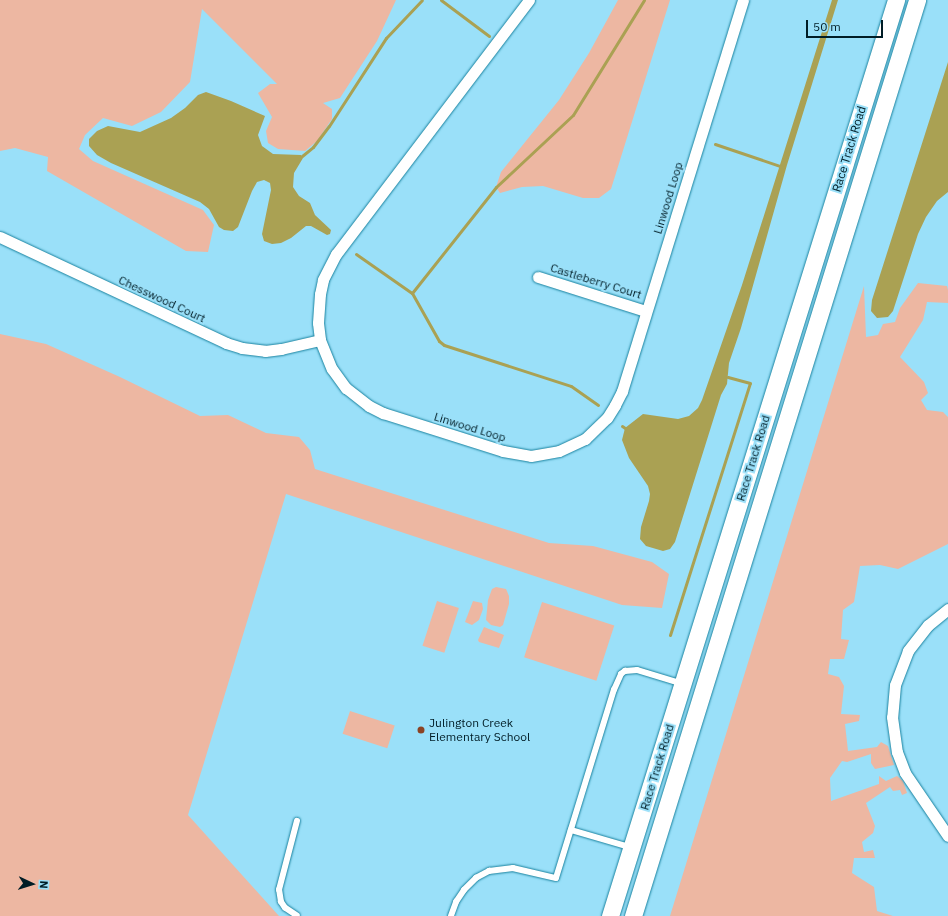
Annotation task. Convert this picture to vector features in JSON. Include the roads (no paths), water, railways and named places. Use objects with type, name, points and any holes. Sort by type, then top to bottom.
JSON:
[{"type":"main road","name":"Race Track Road","points":[[614,915],[632,848],[682,684],[896,0]]},
{"type":"main road","name":"Race Track Road","points":[[633,916],[917,0]]},
{"type":"main road","points":[[682,684],[690,696],[696,712]]},
{"type":"main road","points":[[632,848],[652,854]]},
{"type":"street","name":"Linwood Loop","points":[[529,0],[336,254],[329,266],[320,294],[318,323],[320,340],[336,376],[350,392],[368,406],[383,413],[503,451],[531,456],[566,449],[585,439],[607,418],[622,391],[743,0]]},
{"type":"street","name":"Chesswood Court","points":[[0,237],[219,340],[242,348],[264,351],[281,349],[320,340]]},
{"type":"street","name":"Castleberry Court","points":[[538,277],[646,310]]},
{"type":"street","points":[[948,609],[928,625],[908,651],[895,685],[892,717],[897,752],[905,773],[948,836]]},
{"type":"lane","points":[[451,916],[456,902],[467,886],[476,878],[489,871],[513,868],[556,878],[621,674],[625,671],[637,670],[682,684]]},
{"type":"lane","points":[[298,821],[279,890],[281,902],[285,908],[298,916]]},
{"type":"lane","points":[[571,830],[632,848]]},
{"type":"waterway","points":[[302,156],[313,147],[329,126],[386,38],[422,0]]},
{"type":"waterway","points":[[441,0],[489,36]]},
{"type":"waterway","points":[[412,293],[496,187],[573,115],[644,0]]},
{"type":"waterway","points":[[715,144],[783,167]]},
{"type":"waterway","points":[[356,254],[412,293],[439,341],[444,345],[571,386],[598,405]]},
{"type":"waterway","points":[[670,635],[750,383],[728,377]]},
{"type":"place","name":"Julington Creek Elementary School","points":[[421,730]]}]
